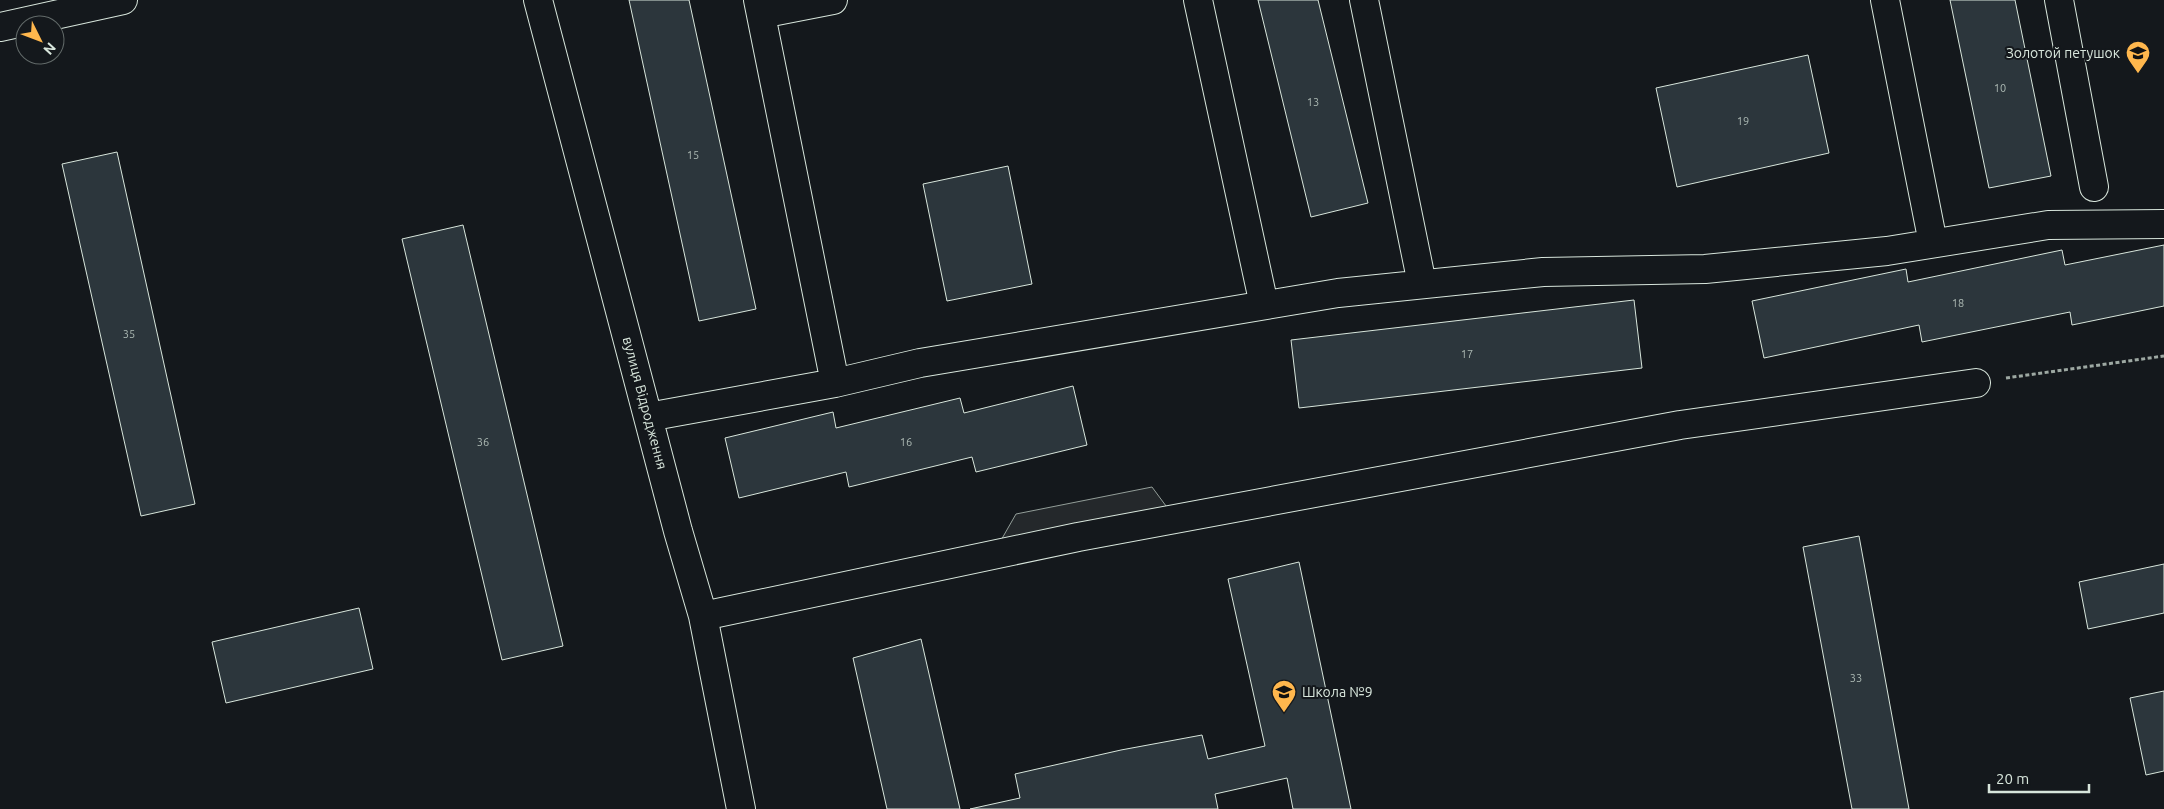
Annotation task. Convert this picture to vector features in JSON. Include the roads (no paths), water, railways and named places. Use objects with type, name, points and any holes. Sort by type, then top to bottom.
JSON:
[{"type":"street","points":[[0,28],[123,0]]},
{"type":"street","name":"вулиця Відродження","points":[[538,0],[678,531],[704,616],[741,809]]},
{"type":"street","points":[[833,0],[759,7],[835,383]]},
{"type":"street","points":[[1198,0],[1264,306]]},
{"type":"street","points":[[1364,0],[1422,284]]},
{"type":"street","points":[[1885,0],[1933,243]]},
{"type":"street","points":[[2059,0],[2094,186]]},
{"type":"street","points":[[648,417],[835,383],[920,363],[1338,293],[1543,272],[1705,269],[1887,251],[2048,225],[2164,224]]},
{"type":"street","points":[[704,616],[1078,537],[1680,425],[1976,383]]},
{"type":"place","name":"Золотой петушок","points":[[2138,74]]},
{"type":"place","name":"Школа №9","points":[[1284,713]]}]
